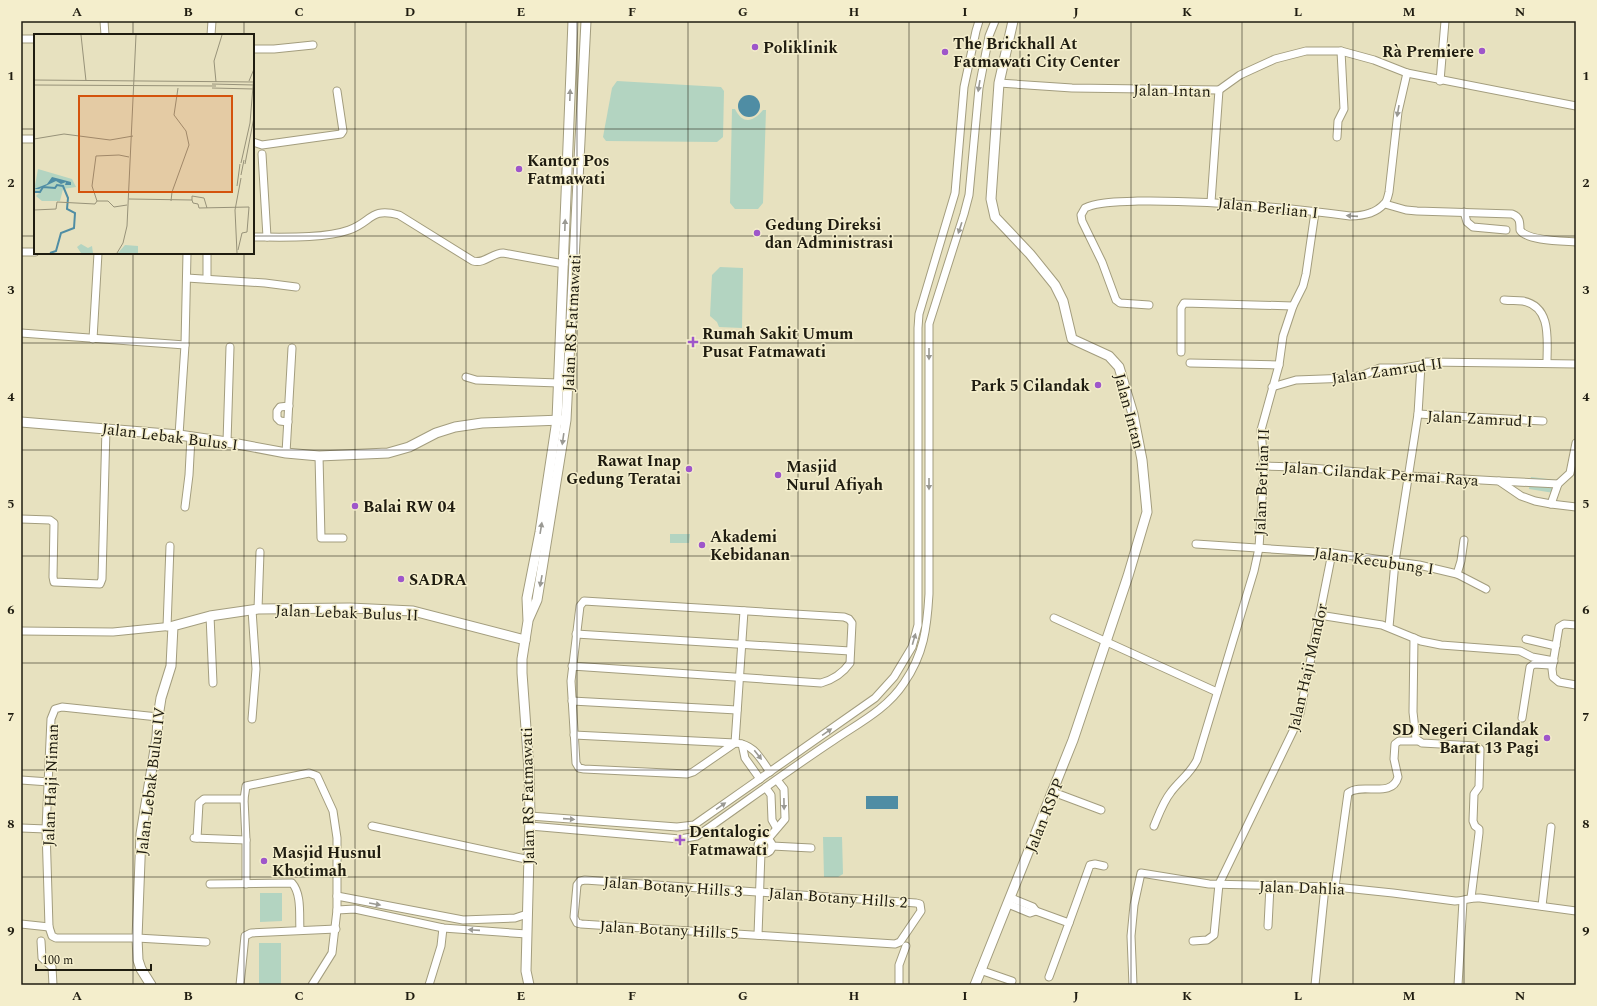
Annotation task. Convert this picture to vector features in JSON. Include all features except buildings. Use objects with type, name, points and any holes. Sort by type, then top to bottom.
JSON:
[{"type":"street","points":[[104,21],[105,34]]},
{"type":"street","points":[[211,34],[212,21]]},
{"type":"street","name":"Jalan RS Fatmawati","points":[[562,420],[559,383],[573,21]]},
{"type":"street","name":"Jalan RS Fatmawati","points":[[529,985],[526,971],[530,860],[529,770],[522,673],[528,622],[527,598],[540,560],[562,420],[579,161],[582,72],[586,21]]},
{"type":"street","points":[[530,816],[677,827],[694,825],[875,698],[894,677],[912,647],[918,625],[919,314],[951,211],[955,193],[964,87],[979,21]]},
{"type":"street","points":[[530,826],[680,839],[697,836],[885,706],[904,684],[920,653],[926,632],[929,594],[929,324],[969,195],[979,88],[989,36],[995,21]]},
{"type":"street","name":"Jalan Intan","points":[[1014,21],[999,83],[991,199],[995,218],[1030,254],[1055,285],[1063,301],[1072,339],[1109,356],[1119,367],[1133,414],[1142,460],[1147,512],[1128,576],[1105,641]]},
{"type":"street","points":[[1440,81],[1445,21]]},
{"type":"street","points":[[21,39],[34,39]]},
{"type":"street","points":[[254,49],[274,49],[313,45]]},
{"type":"street","name":"Jalan Intan","points":[[999,83],[1072,88],[1219,90],[1250,69],[1275,59],[1306,51],[1341,51],[1374,60],[1407,73],[1440,81],[1576,106]]},
{"type":"street","points":[[1337,137],[1338,121],[1344,109],[1341,51]]},
{"type":"street","points":[[1407,73],[1398,112],[1389,192],[1385,204],[1406,210],[1512,214],[1519,219],[1520,230],[1526,236],[1538,239],[1576,242]]},
{"type":"street","name":"Jalan Berlian I","points":[[1219,90],[1210,202],[1359,216],[1367,214],[1385,204]]},
{"type":"street","points":[[254,142],[262,145],[276,144],[342,132],[337,91]]},
{"type":"street","points":[[21,139],[34,139]]},
{"type":"street","points":[[262,154],[267,237]]},
{"type":"street","points":[[568,161],[579,161]]},
{"type":"street","points":[[1149,305],[1120,303],[1116,300],[1096,249],[1082,221],[1082,212],[1087,207],[1120,202],[1169,200],[1210,202]]},
{"type":"street","points":[[951,211],[964,214]]},
{"type":"street","points":[[254,237],[327,235],[349,230],[379,212],[387,212],[399,215],[472,261],[484,261],[498,253],[564,264]]},
{"type":"street","name":"Jalan Berlian II","points":[[1154,826],[1167,798],[1189,774],[1197,760],[1248,596],[1259,548],[1264,466],[1261,430],[1279,365],[1283,336],[1293,306],[1303,286],[1306,274],[1315,212]]},
{"type":"street","points":[[1464,212],[1467,222],[1473,226],[1506,230]]},
{"type":"street","points":[[21,252],[34,252]]},
{"type":"street","points":[[93,340],[98,254]]},
{"type":"street","points":[[179,435],[185,345],[187,254]]},
{"type":"street","points":[[207,254],[207,279]]},
{"type":"street","points":[[187,278],[265,283],[296,287]]},
{"type":"street","points":[[1504,300],[1523,301],[1534,306],[1540,311],[1547,329],[1547,362]]},
{"type":"street","points":[[1181,352],[1181,308],[1184,303],[1293,306]]},
{"type":"street","points":[[21,333],[93,340],[185,345]]},
{"type":"street","points":[[227,442],[230,347]]},
{"type":"street","points":[[286,453],[292,348]]},
{"type":"street","points":[[1190,362],[1279,365]]},
{"type":"street","name":"Jalan Zamrud II","points":[[1272,387],[1296,380],[1350,378],[1363,375],[1380,368],[1403,368],[1421,365],[1426,362],[1547,362],[1576,364]]},
{"type":"street","points":[[1389,628],[1395,562],[1418,414],[1421,365]]},
{"type":"street","points":[[466,377],[476,380],[559,383]]},
{"type":"street","points":[[288,422],[280,421],[277,418],[277,411],[280,407],[289,406]]},
{"type":"street","name":"Jalan Zamrud I","points":[[1418,414],[1543,421]]},
{"type":"street","name":"Jalan Lebak Bulus I","points":[[21,422],[191,436],[286,453],[319,456],[388,453],[409,447],[436,433],[456,427],[482,423],[562,420]]},
{"type":"street","points":[[21,519],[50,520],[54,523],[52,577],[54,582],[100,584],[102,579],[106,428]]},
{"type":"street","points":[[185,507],[189,475],[191,436]]},
{"type":"street","points":[[1551,504],[1558,484],[1570,473],[1576,442]]},
{"type":"street","points":[[319,456],[321,538],[343,538]]},
{"type":"street","name":"Jalan Cilandak Permai Raya","points":[[1264,466],[1558,484]]},
{"type":"street","name":"Jalan Cilandak Permai Raya","points":[[1499,481],[1521,496],[1551,504],[1576,507]]},
{"type":"street","points":[[1457,574],[1461,561],[1464,540]]},
{"type":"street","name":"Jalan Kecubung I","points":[[1196,544],[1332,554],[1435,568],[1457,574],[1486,589]]},
{"type":"street","points":[[170,546],[170,627]]},
{"type":"street","points":[[252,719],[256,669],[255,609],[260,552]]},
{"type":"street","name":"Jalan Haji Mandor","points":[[1219,884],[1293,731],[1300,713],[1332,554]]},
{"type":"street","points":[[918,594],[929,594]]},
{"type":"street","points":[[572,666],[821,683],[829,681],[850,663],[852,623],[849,619],[844,617],[584,601],[580,606],[572,666],[571,681],[576,764],[580,768],[687,774],[693,772],[738,744]]},
{"type":"street","name":"Jalan Lebak Bulus II","points":[[21,631],[112,632],[170,627],[210,616],[255,609],[350,608],[413,611],[525,640]]},
{"type":"street","points":[[744,611],[737,710],[738,744],[745,758],[760,779]]},
{"type":"street","points":[[1319,615],[1389,628],[1414,638],[1441,645],[1520,651],[1532,657],[1553,663]]},
{"type":"street","points":[[210,616],[213,683]]},
{"type":"street","points":[[1054,618],[1217,692]]},
{"type":"street","points":[[1576,625],[1564,624],[1561,626],[1553,663],[1554,677],[1560,682],[1576,685]]},
{"type":"street","name":"Jalan Lebak Bulus IV","points":[[151,985],[139,964],[137,938],[141,834],[157,737],[158,717],[171,666],[170,627]]},
{"type":"street","points":[[576,634],[850,651]]},
{"type":"street","points":[[1414,638],[1413,712],[1417,741]]},
{"type":"street","points":[[1526,639],[1556,646]]},
{"type":"street","name":"Jalan RSPP","points":[[975,985],[1073,740],[1105,641]]},
{"type":"street","points":[[1522,718],[1530,667],[1534,664],[1553,663]]},
{"type":"street","points":[[572,701],[737,710]]},
{"type":"street","name":"Jalan Haji Niman","points":[[49,927],[46,829],[51,719],[55,709],[62,707],[158,717]]},
{"type":"street","points":[[574,735],[738,744],[756,751],[770,772]]},
{"type":"street","points":[[1335,887],[1348,793],[1353,790],[1387,788],[1394,786],[1398,777],[1394,759],[1396,744],[1399,741],[1417,741],[1422,744],[1479,747],[1479,787],[1474,794],[1474,824],[1479,829],[1479,833],[1471,898]]},
{"type":"street","points":[[246,884],[244,799],[246,786],[309,773],[317,776],[333,811],[337,838],[337,910],[336,929],[332,953],[312,985]]},
{"type":"street","points":[[21,780],[49,782]]},
{"type":"street","points":[[772,846],[768,852],[758,850],[758,843],[760,840],[768,839],[776,827],[784,819],[784,789],[777,780]]},
{"type":"street","points":[[766,788],[771,795],[772,820],[776,827]]},
{"type":"street","points":[[1053,792],[1101,810]]},
{"type":"street","points":[[244,799],[204,799],[199,803],[196,838],[246,840]]},
{"type":"street","points":[[372,826],[530,860]]},
{"type":"street","points":[[1542,906],[1551,827]]},
{"type":"street","points":[[21,828],[46,829]]},
{"type":"street","points":[[768,839],[772,846]]},
{"type":"street","points":[[772,846],[810,848]]},
{"type":"street","points":[[758,935],[762,852]]},
{"type":"street","points":[[1049,978],[1090,865],[1095,864],[1104,866]]},
{"type":"street","name":"Jalan Dahlia","points":[[1132,985],[1131,936],[1134,905],[1141,873],[1219,884],[1335,887],[1463,901],[1471,898],[1576,911]]},
{"type":"street","name":"Jalan Botany Hills 3","points":[[581,924],[577,923],[574,917],[577,885],[580,881],[585,880],[760,892]]},
{"type":"street","points":[[210,884],[292,883],[296,887],[299,898],[300,930]]},
{"type":"street","points":[[1194,941],[1207,940],[1214,935],[1219,884]]},
{"type":"street","points":[[1268,926],[1270,886]]},
{"type":"street","points":[[1315,985],[1325,887]]},
{"type":"street","name":"Jalan Botany Hills 2","points":[[760,892],[920,904],[921,911],[900,942],[895,944]]},
{"type":"street","points":[[337,896],[463,920],[515,918],[527,914]]},
{"type":"street","points":[[355,910],[356,900]]},
{"type":"street","points":[[1009,901],[1033,907],[1036,911],[1069,923]]},
{"type":"street","points":[[1458,985],[1463,901]]},
{"type":"street","points":[[337,910],[355,910],[443,928],[527,934]]},
{"type":"street","points":[[21,924],[49,927],[52,936],[56,938],[137,938],[206,942]]},
{"type":"street","name":"Jalan Botany Hills 5","points":[[581,924],[895,944]]},
{"type":"street","points":[[429,985],[441,946],[443,928]]},
{"type":"street","points":[[240,985],[245,936],[251,933],[336,929]]},
{"type":"street","points":[[41,941],[42,958],[52,967],[53,985]]},
{"type":"street","points":[[899,985],[899,965],[906,946]]},
{"type":"street","points":[[980,970],[1012,981]]},
{"type":"street","name":"Jalan RS Fatmawati","points":[[522,985],[526,971]]},
{"type":"street","points":[[522,985],[529,985]]},
{"type":"green space","points":[[617,81],[721,87],[724,91],[723,137],[717,142],[606,141],[603,137],[612,88]]},
{"type":"green space","points":[[732,109],[735,109],[741,118],[745,120],[752,119],[763,110],[766,110],[763,203],[758,209],[735,209],[730,203]]},
{"type":"green space","points":[[720,267],[743,268],[742,328],[719,327],[717,322],[710,316],[712,275]]},
{"type":"green space","points":[[1531,477],[1556,480],[1554,493],[1529,489]]},
{"type":"green space","points":[[670,534],[690,534],[689,543],[670,543]]},
{"type":"green space","points":[[823,837],[842,837],[843,874],[838,877],[824,877]]},
{"type":"green space","points":[[260,893],[282,893],[282,921],[260,922]]},
{"type":"green space","points":[[259,943],[281,943],[281,985],[259,985]]},
{"type":"water","points":[[749,95],[757,98],[760,106],[757,114],[749,117],[741,114],[738,106],[741,98]]},
{"type":"water","points":[[866,796],[898,796],[898,809],[866,809]]},
{"type":"place","name":"Poliklinik","points":[[755,47]]},
{"type":"place","name":"Rà Premiere","points":[[1482,51]]},
{"type":"place","name":"The Brickhall At Fatmawati City Center","points":[[945,52]]},
{"type":"place","name":"Kantor Pos Fatmawati","points":[[519,169]]},
{"type":"place","name":"Gedung Direksi dan Administrasi","points":[[757,233]]},
{"type":"place","name":"Rumah Sakit Umum Pusat Fatmawati","points":[[693,342]]},
{"type":"place","name":"Park 5 Cilandak","points":[[1098,385]]},
{"type":"place","name":"Rawat Inap Gedung Teratai","points":[[689,469]]},
{"type":"place","name":"Masjid Nurul Afiyah","points":[[778,475]]},
{"type":"place","name":"Balai RW 04","points":[[355,506]]},
{"type":"place","name":"Akademi Kebidanan","points":[[702,545]]},
{"type":"place","name":"SADRA","points":[[401,579]]},
{"type":"place","name":"SD Negeri Cilandak Barat 13 Pagi","points":[[1547,738]]},
{"type":"place","name":"Dentalogic Fatmawati","points":[[680,840]]},
{"type":"place","name":"Masjid Husnul Khotimah","points":[[264,861]]}]
